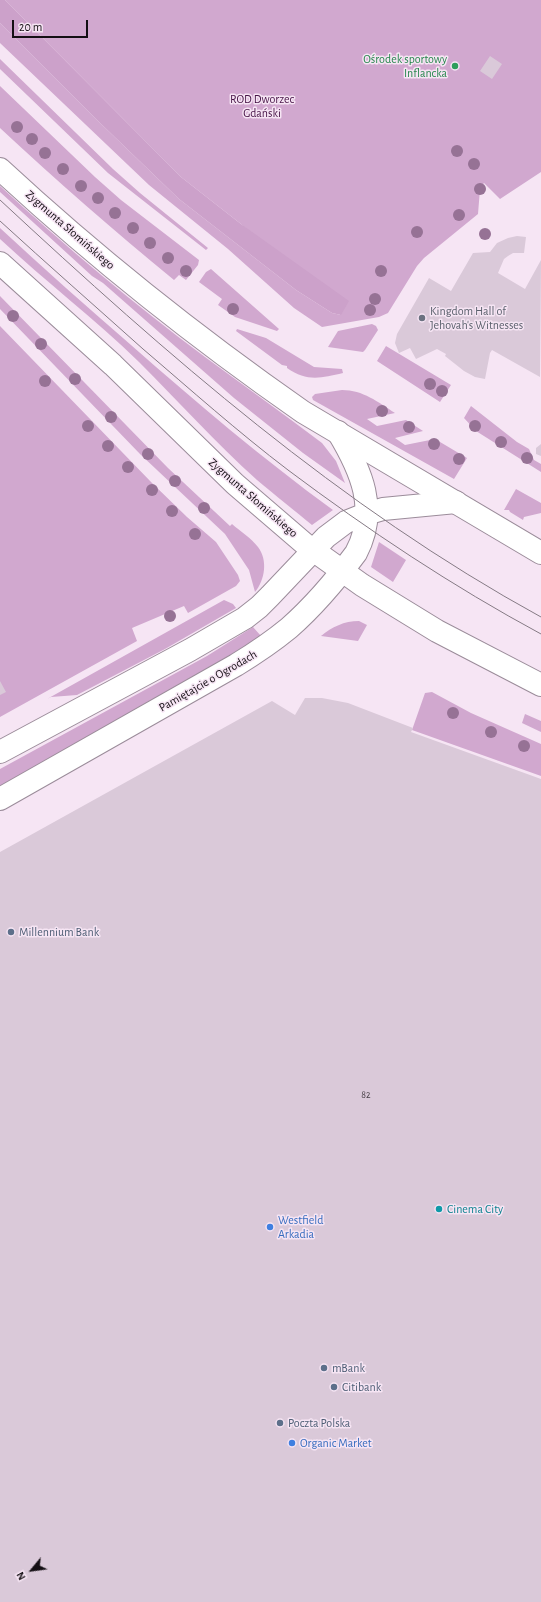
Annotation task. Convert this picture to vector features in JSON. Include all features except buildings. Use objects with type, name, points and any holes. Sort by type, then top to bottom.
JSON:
[{"type":"main road","name":"Zygmunta Słomińskiego","points":[[0,169],[94,252],[180,321],[303,412],[541,553]]},
{"type":"main road","name":"Zygmunta Słomińskiego","points":[[0,263],[113,365],[235,484],[282,525],[314,550],[343,571],[437,631],[541,685]]},
{"type":"main road","name":"Pamiętajcie o Ogrodach","points":[[0,799],[254,654],[288,629],[306,613],[343,571],[360,546],[364,533],[366,514],[365,496],[359,469],[338,432]]},
{"type":"main road","points":[[0,752],[232,626],[259,607],[314,550],[336,529],[346,522],[366,514],[383,510],[456,502]]},
{"type":"green space","name":"ROD Dworzec Gdański","points":[[5,0],[541,0],[541,172],[500,199],[484,183],[480,189],[478,214],[424,258],[417,266],[388,313],[379,317],[322,327],[294,308],[228,249],[149,185],[0,43],[0,23],[179,199],[296,290],[332,313],[341,315],[241,224],[181,177]]},
{"type":"green space","points":[[0,59],[113,169],[208,248],[206,250],[108,173],[0,69]]},
{"type":"green space","points":[[0,86],[121,200],[199,260],[198,265],[186,280],[179,275],[174,280],[86,206],[0,128]]},
{"type":"green space","points":[[0,186],[126,296],[205,357],[322,443],[336,461],[345,483],[303,453],[234,398],[103,283],[92,276],[0,192]]},
{"type":"green space","points":[[0,228],[32,258],[205,409],[281,471],[333,510],[312,525],[257,480],[122,346],[0,239]]},
{"type":"green space","points":[[211,269],[279,329],[277,331],[235,317],[218,305],[222,299],[199,282],[206,272]]},
{"type":"green space","points":[[0,296],[168,468],[230,526],[232,524],[258,547],[263,558],[264,570],[261,582],[255,592],[249,570],[225,534],[140,454],[0,309]]},
{"type":"green space","points":[[372,324],[376,326],[378,330],[363,352],[328,347],[338,331]]},
{"type":"green space","points":[[0,326],[152,483],[187,517],[216,542],[238,575],[240,581],[236,586],[188,613],[184,606],[132,628],[137,641],[0,717]]},
{"type":"green space","points":[[237,329],[266,338],[314,367],[342,369],[343,373],[314,378],[301,375],[287,368],[287,366],[282,365],[236,331]]},
{"type":"green space","points":[[386,346],[451,385],[440,402],[377,361]]},
{"type":"green space","points":[[342,390],[364,394],[395,413],[367,419],[377,426],[406,420],[423,431],[395,438],[405,445],[435,439],[467,458],[454,479],[313,400],[312,397],[315,394]]},
{"type":"green space","points":[[471,406],[517,442],[529,449],[534,460],[541,464],[541,472],[476,431],[464,418]]},
{"type":"green space","points":[[516,489],[541,503],[541,513],[524,517],[523,520],[509,510],[504,510]]},
{"type":"green space","points":[[379,542],[406,560],[393,582],[371,567]]},
{"type":"green space","points":[[224,600],[233,604],[236,608],[165,649],[77,695],[51,697],[47,699]]},
{"type":"green space","points":[[359,621],[367,625],[358,641],[321,636],[338,625]]},
{"type":"green space","points":[[253,627],[261,636],[227,657],[0,786],[0,769],[207,656]]},
{"type":"green space","points":[[432,692],[471,713],[541,744],[541,776],[412,730],[425,693]]},
{"type":"green space","points":[[525,714],[541,721],[541,732],[522,723]]},
{"type":"shaded area","points":[[0,0],[5,0],[181,177],[241,224],[349,301],[341,315],[332,313],[296,290],[179,199],[0,23]]},
{"type":"tram line","points":[[0,200],[63,258],[192,371],[326,478],[395,527],[467,574],[541,617]]},
{"type":"tram line","points":[[0,221],[143,349],[269,456],[380,536],[475,597],[541,634]]},
{"type":"place","name":"Ośrodek sportowy Inflancka","points":[[455,66]]},
{"type":"place","name":"Kingdom Hall of Jehovah's Witnesses","points":[[422,318]]},
{"type":"place","name":"Millennium Bank","points":[[11,932]]},
{"type":"place","name":"Cinema City","points":[[439,1209]]},
{"type":"place","name":"Westfield Arkadia","points":[[270,1227]]},
{"type":"place","name":"mBank","points":[[324,1368]]},
{"type":"place","name":"Citibank","points":[[334,1387]]},
{"type":"place","name":"Poczta Polska","points":[[280,1423]]},
{"type":"place","name":"Organic Market","points":[[292,1443]]}]
